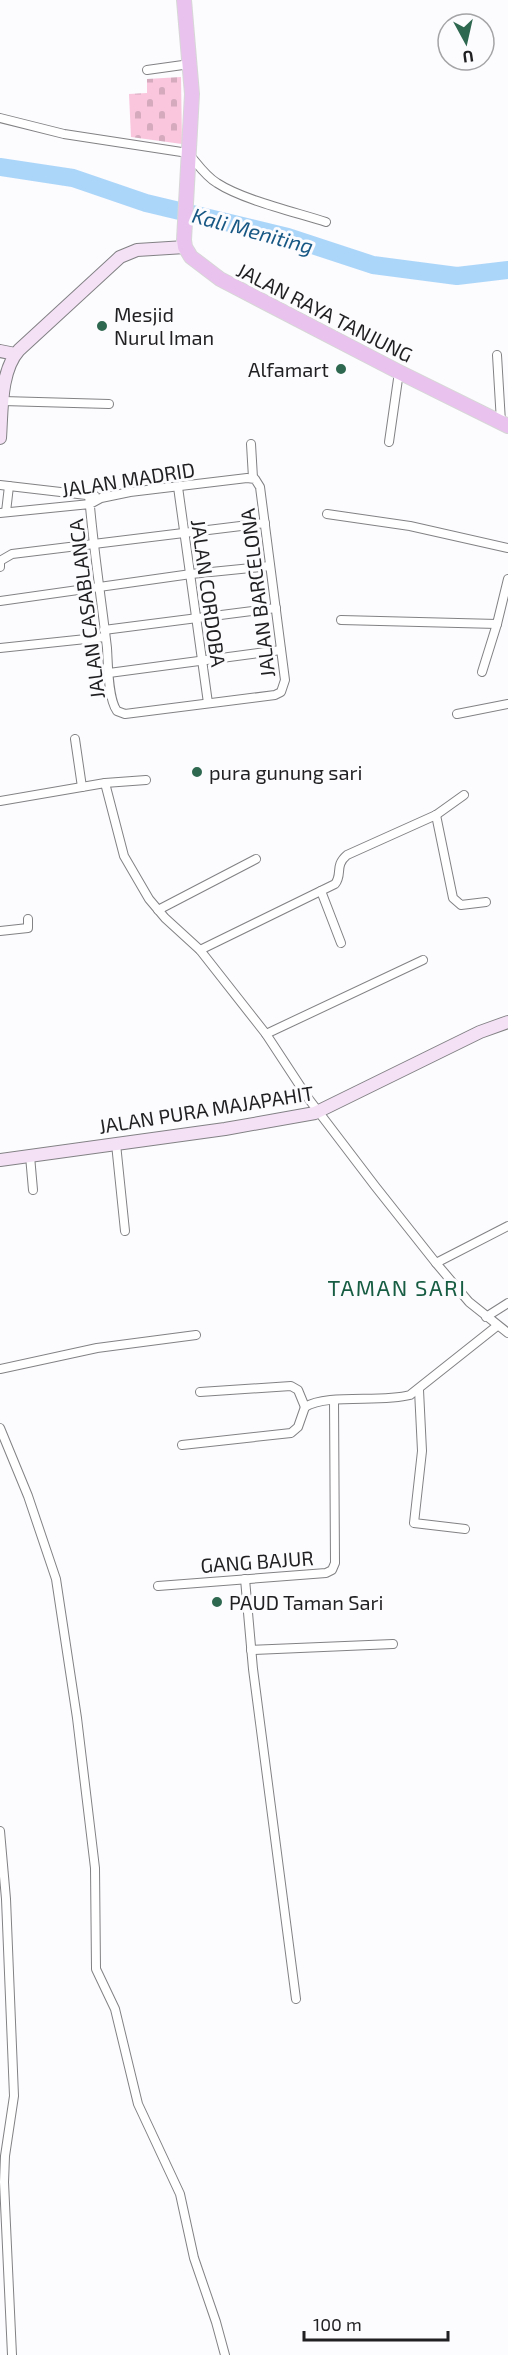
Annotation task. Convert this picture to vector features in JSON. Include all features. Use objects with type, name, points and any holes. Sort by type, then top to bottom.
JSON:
[{"type":"main road","points":[[184,0],[192,94],[185,247]]},
{"type":"main road","name":"JALAN RAYA TANJUNG","points":[[185,247],[196,262],[220,279],[504,424]]},
{"type":"street","points":[[147,70],[190,64]]},
{"type":"street","points":[[0,118],[64,134],[188,153],[216,183],[237,193],[326,222]]},
{"type":"street","points":[[0,438],[9,365],[15,354],[120,256],[137,250],[185,247]]},
{"type":"street","points":[[0,351],[15,354]]},
{"type":"street","points":[[497,355],[504,424]]},
{"type":"street","points":[[389,442],[399,372]]},
{"type":"street","points":[[3,401],[109,404]]},
{"type":"street","name":"JALAN BARCELONA","points":[[208,703],[275,695],[281,692],[285,684],[265,523],[251,444]]},
{"type":"street","name":"JALAN MADRID","points":[[3,513],[178,487],[256,481]]},
{"type":"street","points":[[3,513],[5,486],[90,499]]},
{"type":"street","name":"JALAN CORDOBA","points":[[178,487],[190,574],[191,619],[202,661],[208,703]]},
{"type":"street","name":"JALAN CASABLANCA","points":[[90,499],[91,544],[100,586],[114,707],[123,714],[208,703]]},
{"type":"street","points":[[327,514],[410,526],[508,548]]},
{"type":"street","points":[[0,567],[0,561],[12,554],[265,523]]},
{"type":"street","points":[[0,601],[190,574],[270,566]]},
{"type":"street","points":[[482,672],[508,579]]},
{"type":"street","points":[[2,648],[276,608]]},
{"type":"street","points":[[341,620],[496,624]]},
{"type":"street","points":[[109,673],[281,650]]},
{"type":"street","points":[[458,714],[508,704]]},
{"type":"street","points":[[75,739],[82,787]]},
{"type":"street","points":[[0,801],[105,783],[146,780]]},
{"type":"street","points":[[105,783],[124,855],[136,879],[158,910],[200,950],[266,1034],[319,1112],[436,1263],[469,1302],[508,1333]]},
{"type":"street","points":[[200,950],[337,882],[338,867],[347,855],[436,815],[464,795]]},
{"type":"street","points":[[436,815],[453,898],[461,905],[486,902]]},
{"type":"street","points":[[158,910],[256,859]]},
{"type":"street","points":[[321,891],[341,943]]},
{"type":"street","points":[[0,930],[24,930],[28,928],[28,919]]},
{"type":"street","points":[[266,1034],[423,960]]},
{"type":"street","name":"JALAN PURA MAJAPAHIT","points":[[0,1160],[280,1120],[319,1112],[473,1035],[508,1022]]},
{"type":"street","points":[[116,1144],[125,1231]]},
{"type":"street","points":[[30,1156],[33,1190]]},
{"type":"street","points":[[436,1263],[508,1226]]},
{"type":"street","points":[[486,1317],[508,1304]]},
{"type":"street","points":[[305,1407],[334,1400],[396,1398],[410,1395],[498,1326]]},
{"type":"street","points":[[0,1368],[98,1348],[196,1335]]},
{"type":"street","points":[[183,1445],[291,1433],[298,1427],[305,1407],[298,1390],[291,1386],[200,1392]]},
{"type":"street","points":[[419,1390],[422,1451],[414,1522],[465,1529]]},
{"type":"street","name":"GANG BAJUR","points":[[158,1586],[326,1573],[335,1566],[334,1400]]},
{"type":"street","points":[[0,1428],[28,1496],[56,1579],[77,1718],[95,1868],[96,1969],[115,2009],[138,2104],[180,2194],[194,2259],[225,2355]]},
{"type":"street","points":[[245,1579],[251,1650],[296,1999]]},
{"type":"street","points":[[251,1650],[393,1644]]},
{"type":"street","points":[[0,1831],[13,2038],[14,2096],[4,2182],[12,2355]]},
{"type":"street","points":[[0,2134],[9,2130]]},
{"type":"green space","points":[[181,77],[182,144],[131,137],[129,94],[147,93],[147,79]]},
{"type":"waterway","name":"Kali Meniting","points":[[0,167],[73,178],[146,203],[288,237],[373,265],[457,276],[508,270]]},
{"type":"place","name":"Mesjid Nurul Iman","points":[[102,326]]},
{"type":"place","name":"Alfamart","points":[[341,369]]},
{"type":"place","name":"pura gunung sari","points":[[197,772]]},
{"type":"place","name":"PAUD Taman Sari","points":[[217,1602]]},
{"type":"district","name":"TAMAN SARI","points":[[397,1287]]}]
